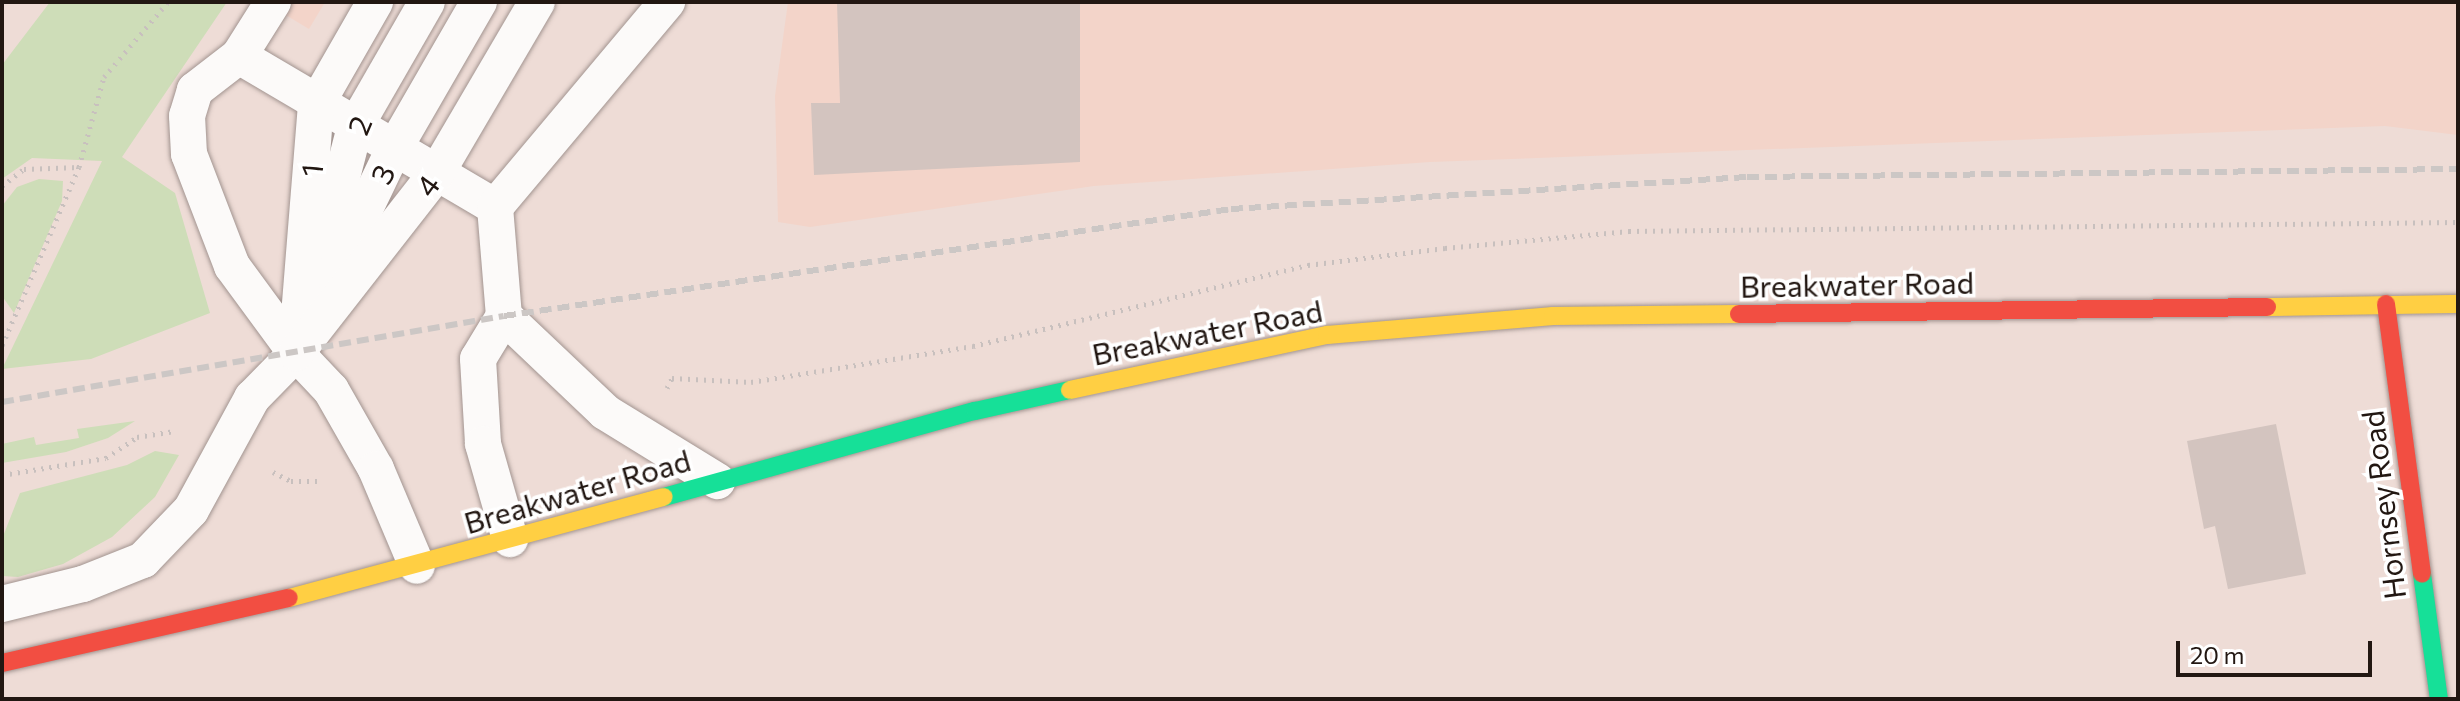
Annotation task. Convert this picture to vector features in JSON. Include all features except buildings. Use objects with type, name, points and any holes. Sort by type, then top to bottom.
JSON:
[{"type":"main road","name":"Hornsey Road","points":[[2386,304],[2439,699]]},
{"type":"main road","name":"Breakwater Road","points":[[2,663],[159,631],[417,566],[975,411],[1327,335],[1553,316],[2458,304]]},
{"type":"lane","points":[[273,2],[239,56],[195,90],[187,116],[189,154],[232,266],[296,353],[331,390],[376,469],[417,566]]},
{"type":"lane","name":"1","points":[[296,353],[316,105],[375,2]]},
{"type":"lane","name":"2","points":[[296,353],[355,127],[427,2]]},
{"type":"lane","name":"3","points":[[296,353],[394,149],[479,2]]},
{"type":"lane","name":"4","points":[[296,353],[436,174],[537,2]]},
{"type":"lane","points":[[510,539],[483,444],[478,359],[504,316],[495,207],[667,2]]},
{"type":"lane","points":[[239,56],[316,105],[495,207]]},
{"type":"lane","points":[[504,316],[605,412],[717,481]]},
{"type":"lane","points":[[2,604],[83,584],[143,560],[191,510],[252,398],[296,353]]},
{"type":"path","points":[[2,346],[79,167],[104,77],[168,2]]},
{"type":"path","points":[[2,186],[24,169],[79,167]]},
{"type":"path","points":[[2,475],[106,458],[137,437],[172,429],[181,433]]},
{"type":"path","points":[[265,468],[291,481],[320,482]]},
{"type":"shaded area","points":[[264,2],[325,2],[309,29]]},
{"type":"shaded area","points":[[788,2],[2458,2],[2458,135],[2385,126],[1430,162],[1094,186],[810,227],[778,222],[775,96]]},
{"type":"green space","points":[[50,2],[227,2],[122,157],[175,193],[210,313],[91,359],[2,369],[102,161],[32,158],[2,179],[2,65]]},
{"type":"green space","points":[[39,179],[63,181],[62,201],[14,313],[2,296],[2,206],[17,187]]},
{"type":"green space","points":[[135,421],[108,438],[66,452],[2,463],[2,444],[34,437],[36,445],[79,438],[77,429]]},
{"type":"green space","points":[[155,451],[179,455],[155,497],[112,537],[63,564],[18,577],[2,576],[2,539],[20,493],[127,465]]},
{"type":"railway","points":[[2,402],[504,316],[1231,209],[1747,177],[2458,169]]},
{"type":"traffic: fast","points":[[664,497],[975,411],[1070,390]]},
{"type":"traffic: fast","points":[[2422,574],[2439,699]]},
{"type":"traffic: slow","points":[[2267,307],[2458,304]]},
{"type":"traffic: slow","points":[[1070,390],[1327,335],[1553,316],[1739,314]]},
{"type":"traffic: slow","points":[[289,598],[664,497]]},
{"type":"traffic: jam","points":[[2386,304],[2422,574]]},
{"type":"traffic: jam","points":[[1739,314],[2267,307]]},
{"type":"traffic: jam","points":[[2,663],[289,598]]}]
